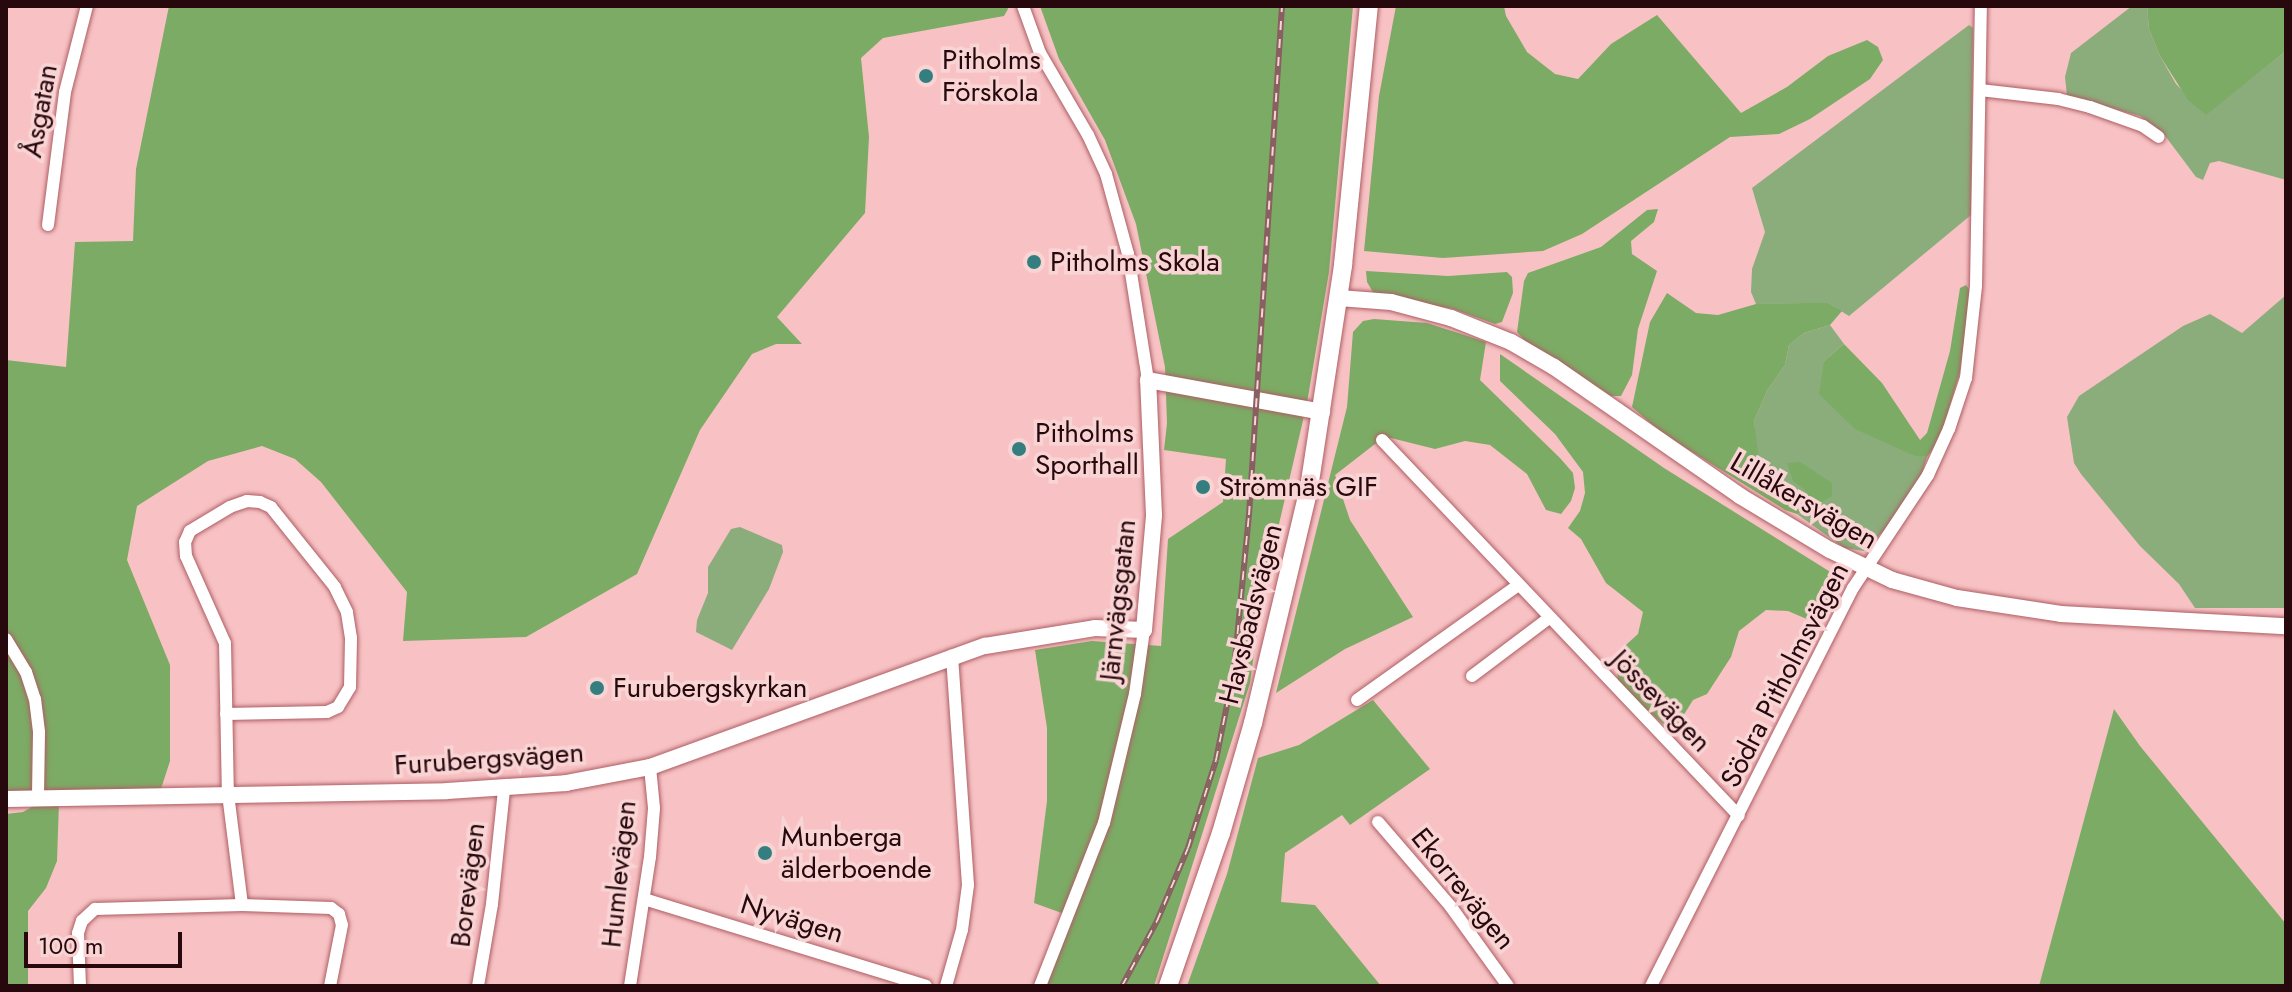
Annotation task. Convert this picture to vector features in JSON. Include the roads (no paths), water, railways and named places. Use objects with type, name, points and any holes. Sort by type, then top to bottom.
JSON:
[{"type":"main road","name":"Havsbadsvägen","points":[[1168,986],[1221,833],[1287,591],[1322,412],[1339,298],[1369,6]]},
{"type":"street","name":"Åsgatan","points":[[48,225],[65,92],[87,6]]},
{"type":"street","points":[[1023,6],[1040,53],[1088,135],[1106,174],[1128,254],[1148,380],[1322,412]]},
{"type":"street","name":"Södra Pitholmsvägen","points":[[1651,986],[1824,644],[1866,568],[1928,475],[1949,429],[1966,378],[1976,286],[1981,6]]},
{"type":"street","points":[[1980,90],[2058,99],[2090,107],[2143,126],[2159,137]]},
{"type":"street","name":"Lillåkersvägen","points":[[1339,298],[1391,302],[1451,318],[1511,342],[1554,367],[1740,496],[1892,580],[1957,598],[2048,612],[2286,626]]},
{"type":"street","name":"Järnvägsgatan","points":[[1040,986],[1104,823],[1135,694],[1154,515],[1148,380]]},
{"type":"street","name":"Jössevägen","points":[[1382,440],[1739,816]]},
{"type":"street","points":[[226,714],[327,712],[338,707],[350,687],[351,638],[347,612],[335,587],[271,507],[260,502],[247,501],[230,507],[190,531],[185,542],[186,556],[225,643],[226,714],[228,794],[242,905]]},
{"type":"street","points":[[1357,700],[1518,585]]},
{"type":"street","points":[[1472,676],[1549,618]]},
{"type":"street","name":"Furubergsvägen","points":[[6,799],[504,789],[566,783],[650,767],[985,646],[1075,630],[1144,630]]},
{"type":"street","points":[[6,639],[26,672],[35,699],[39,732],[38,797]]},
{"type":"street","points":[[946,986],[962,930],[968,885],[952,656]]},
{"type":"street","name":"Humlevägen","points":[[630,986],[654,808],[650,767]]},
{"type":"street","name":"Borevägen","points":[[478,986],[494,889],[504,789]]},
{"type":"street","name":"Ekorrevägen","points":[[1378,822],[1451,907],[1508,986]]},
{"type":"street","name":"Nyvägen","points":[[644,899],[926,986]]},
{"type":"street","points":[[80,986],[78,933],[82,921],[95,909],[242,905],[331,908],[339,914],[342,925],[330,986]]},
{"type":"railway","points":[[1122,986],[1157,921],[1188,848],[1216,760],[1234,670],[1249,515],[1282,6]]},
{"type":"place","name":"Pitholms Förskola","points":[[926,76]]},
{"type":"place","name":"Pitholms Skola","points":[[1034,262]]},
{"type":"place","name":"Pitholms Sporthall","points":[[1019,449]]},
{"type":"place","name":"Strömnäs GIF","points":[[1203,487]]},
{"type":"place","name":"Furubergskyrkan","points":[[597,688]]},
{"type":"place","name":"Munberga älderboende","points":[[765,853]]}]
